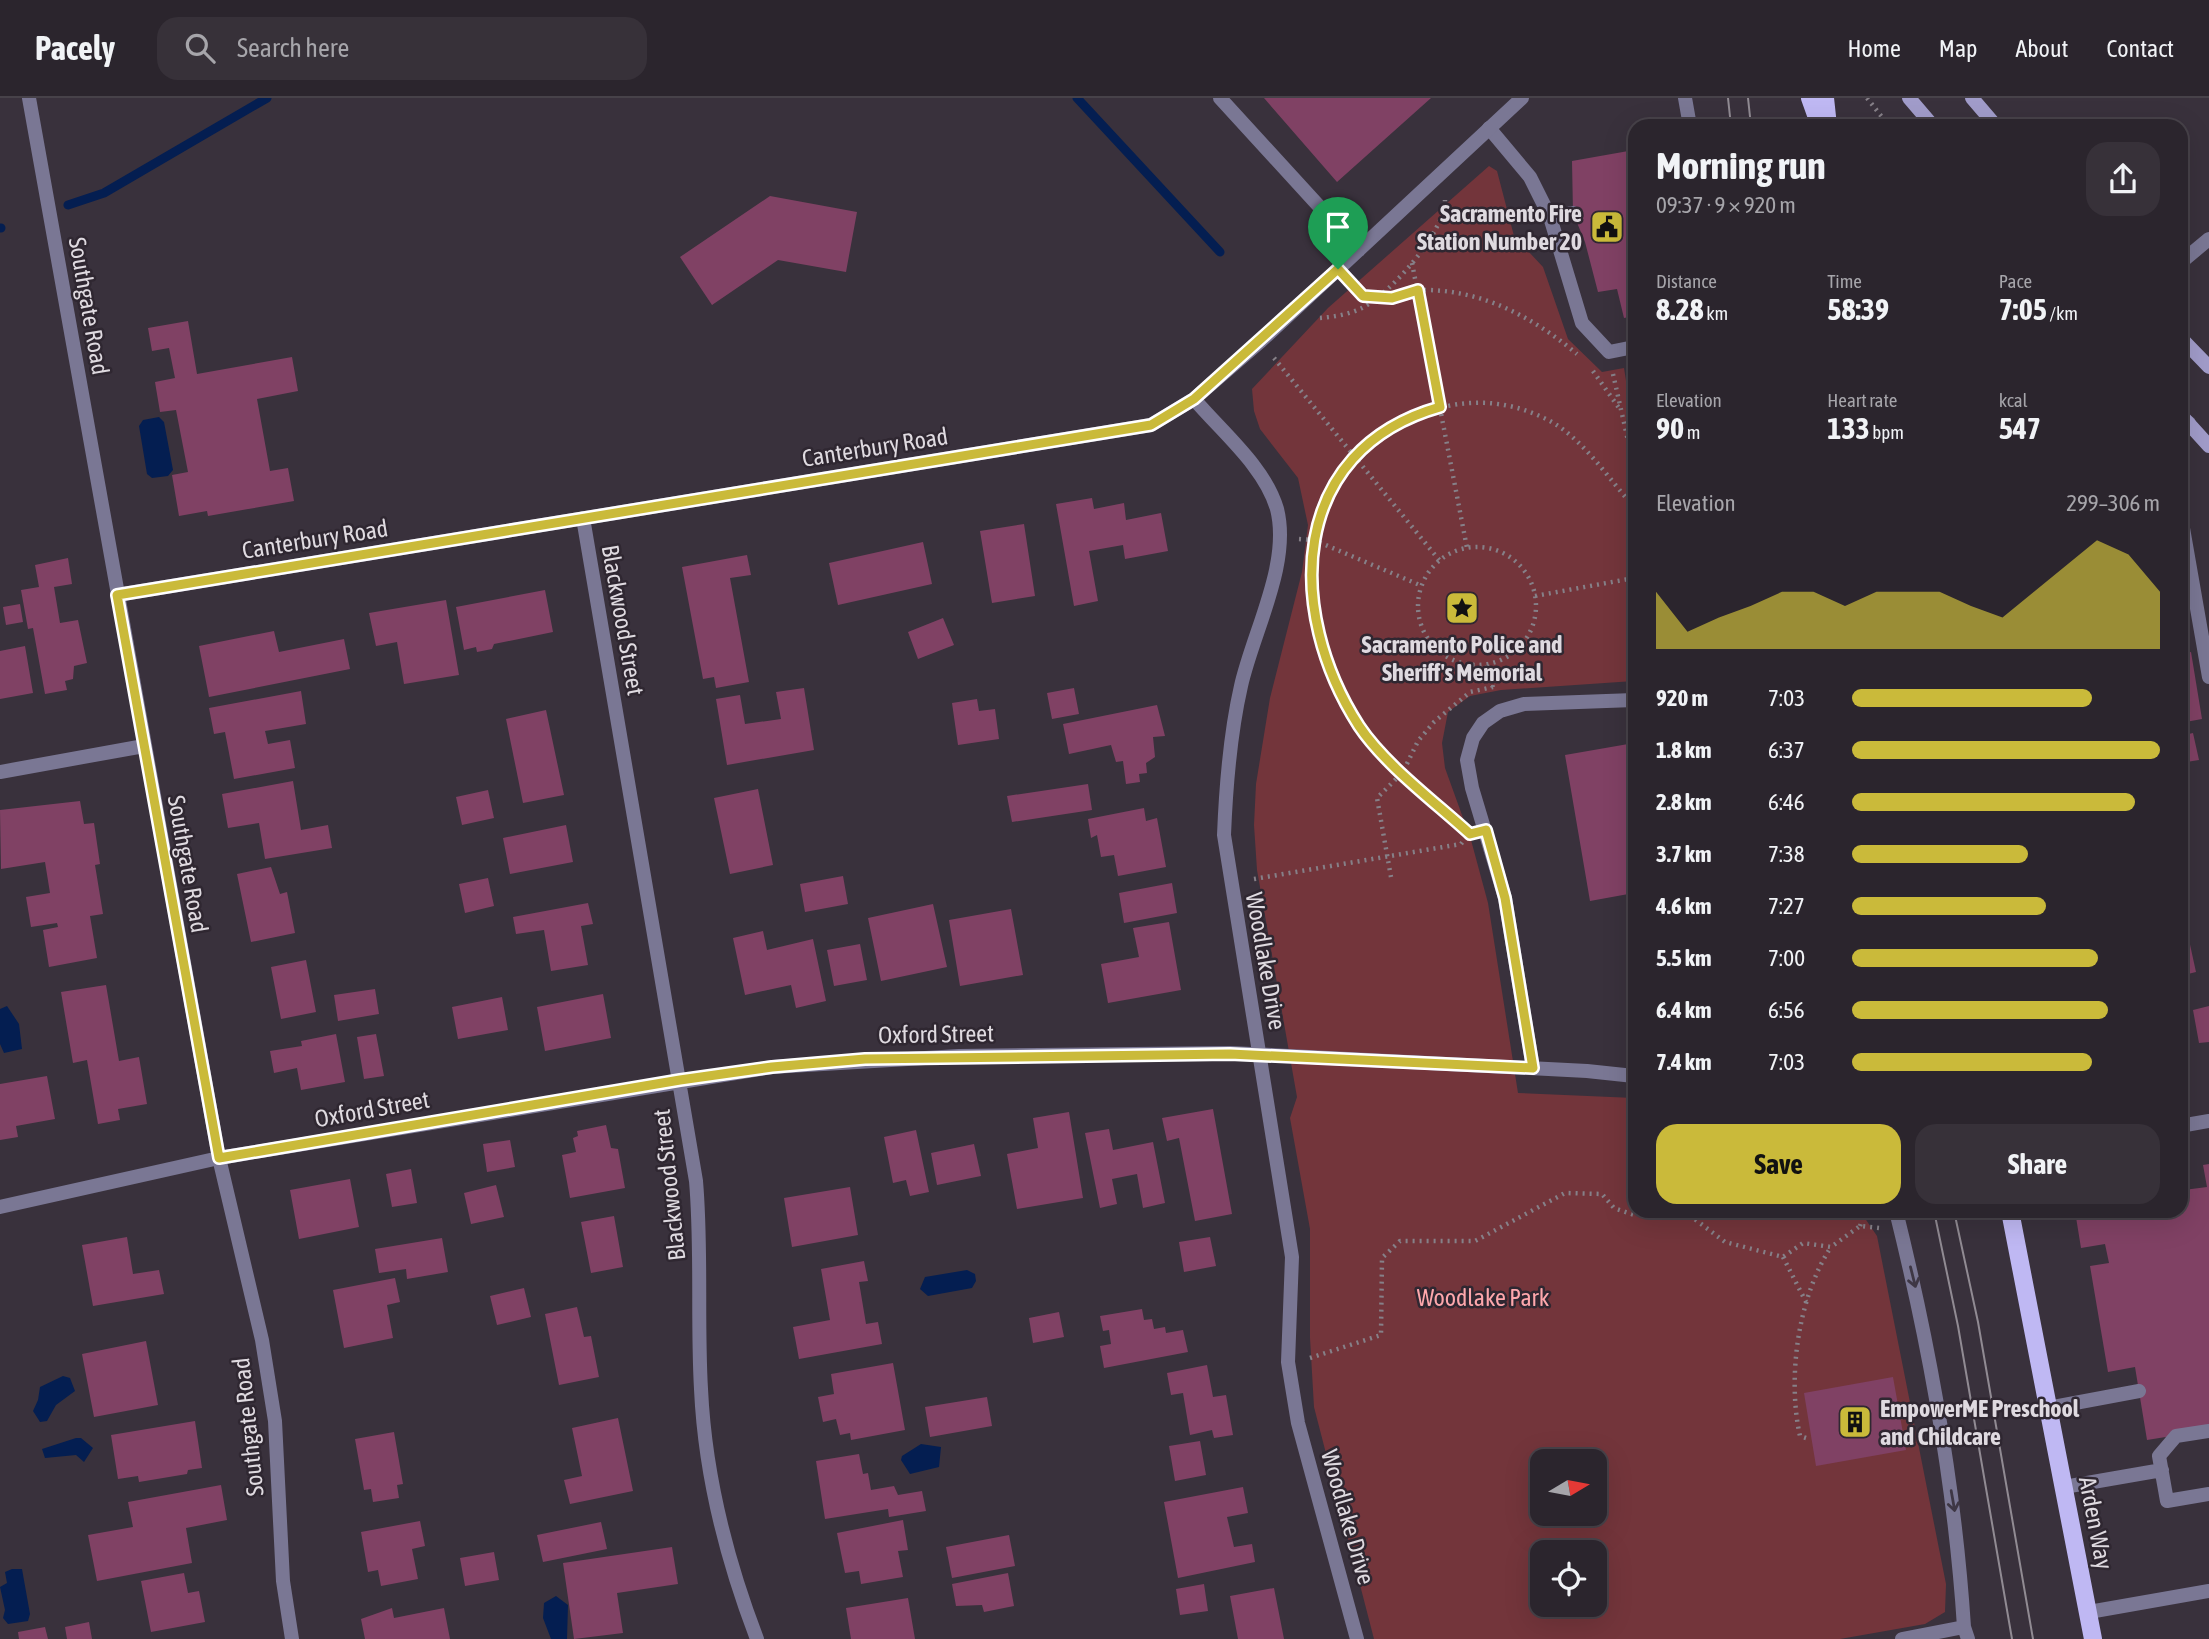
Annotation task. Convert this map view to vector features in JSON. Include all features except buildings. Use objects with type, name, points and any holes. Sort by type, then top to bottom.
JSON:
[{"type":"main road","points":[[1810,98],[1818,119]]},
{"type":"main road","points":[[1825,98],[1827,119]]},
{"type":"main road","points":[[1909,98],[1927,119]]},
{"type":"main road","points":[[1972,98],[1990,119]]},
{"type":"main road","points":[[2188,346],[2209,368]]},
{"type":"main road","points":[[2188,422],[2209,446]]},
{"type":"main road","name":"Arden Way","points":[[2011,1218],[2093,1639]]},
{"type":"street","name":"Southgate Road","points":[[29,98],[219,1158],[262,1340],[275,1421],[283,1581],[292,1639]]},
{"type":"street","points":[[1220,98],[1359,250]]},
{"type":"street","name":"Canterbury Road","points":[[117,595],[1151,425],[1194,399],[1261,341],[1522,98]]},
{"type":"street","points":[[1685,98],[1689,119]]},
{"type":"street","points":[[1489,128],[1530,177],[1550,217],[1582,323],[1609,352],[1628,349]]},
{"type":"street","points":[[1550,217],[1573,213]]},
{"type":"street","points":[[2188,257],[2209,239]]},
{"type":"street","name":"Woodlake Drive","points":[[1194,399],[1266,484],[1277,508],[1281,537],[1276,566],[1241,685],[1226,782],[1224,835],[1229,883],[1260,1054],[1292,1257],[1288,1362],[1298,1423],[1357,1639]]},
{"type":"street","name":"Blackwood Street","points":[[583,518],[696,1181],[701,1246],[701,1389],[708,1465],[723,1538],[757,1639]]},
{"type":"street","points":[[2188,557],[2209,677]]},
{"type":"street","points":[[1533,1068],[1505,898],[1472,788],[1467,760],[1473,738],[1483,723],[1500,711],[1524,704],[1628,700]]},
{"type":"street","points":[[0,772],[144,746]]},
{"type":"street","name":"Oxford Street","points":[[0,1207],[219,1158],[680,1080],[772,1067],[865,1059],[1260,1054],[1628,1076]]},
{"type":"street","points":[[2188,1125],[2209,1121]]},
{"type":"street","points":[[1898,1218],[1919,1305],[1958,1534],[1966,1633],[1902,1639]]},
{"type":"street","points":[[2048,1408],[2139,1391]]},
{"type":"street","points":[[2209,1431],[2176,1436],[2159,1456],[2167,1501],[2209,1494]]},
{"type":"street","points":[[2064,1487],[2162,1470]]},
{"type":"street","points":[[2089,1612],[2209,1591]]},
{"type":"path","points":[[1867,98],[1884,119]]},
{"type":"path","points":[[1302,303],[1315,318],[1331,317],[1363,307],[1375,297],[1412,263],[1444,217],[1446,201],[1432,184]]},
{"type":"path","points":[[1412,263],[1467,548]]},
{"type":"path","points":[[1338,269],[1363,296],[1392,298],[1418,290],[1468,295],[1507,308],[1546,330],[1579,356]]},
{"type":"path","points":[[1261,341],[1440,561]]},
{"type":"path","points":[[1609,352],[1628,441]]},
{"type":"path","points":[[1587,364],[1619,408]]},
{"type":"path","points":[[1470,834],[1403,772],[1360,727],[1329,667],[1313,599],[1314,540],[1325,499],[1354,455],[1396,424],[1440,407],[1490,402],[1508,404],[1544,417],[1573,438],[1628,498]]},
{"type":"path","points":[[1281,537],[1314,540],[1422,586]]},
{"type":"path","points":[[1467,548],[1490,549],[1511,558],[1522,568],[1535,596],[1533,626],[1525,640],[1502,660],[1472,665],[1457,662],[1432,644],[1419,617],[1422,586],[1440,561],[1467,548]]},
{"type":"path","points":[[1535,596],[1628,579]]},
{"type":"path","points":[[1391,877],[1377,798],[1403,772],[1418,741],[1434,722],[1470,692],[1493,687]]},
{"type":"path","points":[[1229,883],[1461,844],[1470,834],[1486,830]]},
{"type":"path","points":[[1288,1362],[1381,1335],[1382,1258],[1400,1241],[1475,1241],[1565,1193],[1602,1194],[1614,1208],[1628,1213]]},
{"type":"path","points":[[1693,1218],[1725,1242],[1783,1257],[1806,1302]]},
{"type":"path","points":[[1806,1438],[1800,1436],[1792,1382],[1806,1302],[1821,1262],[1830,1247],[1860,1226],[1863,1218]]},
{"type":"path","points":[[1860,1226],[1879,1228],[1884,1238]]},
{"type":"path","points":[[1783,1257],[1803,1243],[1830,1247]]},
{"type":"green space","name":"Woodlake Park","points":[[1489,166],[1497,171],[1514,236],[1543,267],[1568,339],[1602,372],[1624,368],[1628,393],[1628,681],[1501,690],[1470,696],[1448,712],[1442,743],[1445,768],[1471,840],[1488,903],[1518,1093],[1628,1098],[1628,1218],[1865,1218],[1877,1236],[1946,1584],[1945,1612],[1925,1624],[1840,1639],[1374,1639],[1314,1407],[1310,1338],[1310,1229],[1290,1118],[1297,1097],[1257,870],[1254,825],[1256,784],[1270,698],[1302,572],[1308,525],[1298,478],[1260,429],[1254,411],[1252,389],[1328,308]]},
{"type":"water","points":[[159,417],[164,422],[173,470],[168,476],[152,478],[147,474],[139,426],[143,420]]},
{"type":"water","points":[[7,1006],[19,1024],[22,1049],[4,1053],[0,1044],[0,1009]]},
{"type":"water","points":[[967,1270],[975,1274],[976,1281],[972,1288],[928,1296],[920,1289],[925,1277]]},
{"type":"water","points":[[63,1376],[70,1378],[75,1391],[56,1405],[47,1421],[40,1422],[33,1411],[40,1387]]},
{"type":"water","points":[[81,1438],[93,1448],[84,1462],[76,1455],[45,1458],[42,1449]]},
{"type":"water","points":[[921,1444],[941,1447],[939,1467],[910,1474],[901,1460],[902,1456]]},
{"type":"water","points":[[22,1569],[30,1614],[28,1621],[8,1624],[3,1618],[5,1610],[0,1587],[7,1583],[5,1572]]},
{"type":"water","points":[[556,1596],[568,1605],[567,1639],[551,1639],[543,1618],[544,1603]]},
{"type":"waterway","points":[[68,205],[104,193],[267,98]]},
{"type":"waterway","points":[[1077,98],[1220,252]]},
{"type":"tram line","points":[[1728,98],[1730,119]]},
{"type":"tram line","points":[[1748,98],[1750,119]]},
{"type":"tram line","points":[[1935,1218],[1958,1326],[2012,1639]]},
{"type":"tram line","points":[[1956,1218],[1978,1322],[2033,1639]]},
{"type":"place","name":"Sacramento Fire Station Number 20","points":[[1607,227]]},
{"type":"place","name":"Sacramento Police and Sheriff's Memorial","points":[[1462,608]]},
{"type":"place","name":"EmpowerME Preschool and Childcare","points":[[1855,1422]]},
{"type":"route","points":[[1338,269],[1363,296],[1392,298],[1418,290],[1440,407],[1396,424],[1364,446],[1340,473],[1325,499],[1316,528],[1311,561],[1313,599],[1319,634],[1329,667],[1342,695],[1360,727],[1379,750],[1470,834],[1486,830],[1505,898],[1533,1068],[1230,1054],[865,1059],[772,1067],[680,1080],[219,1158],[117,595],[1151,425],[1194,399],[1338,269]]}]
